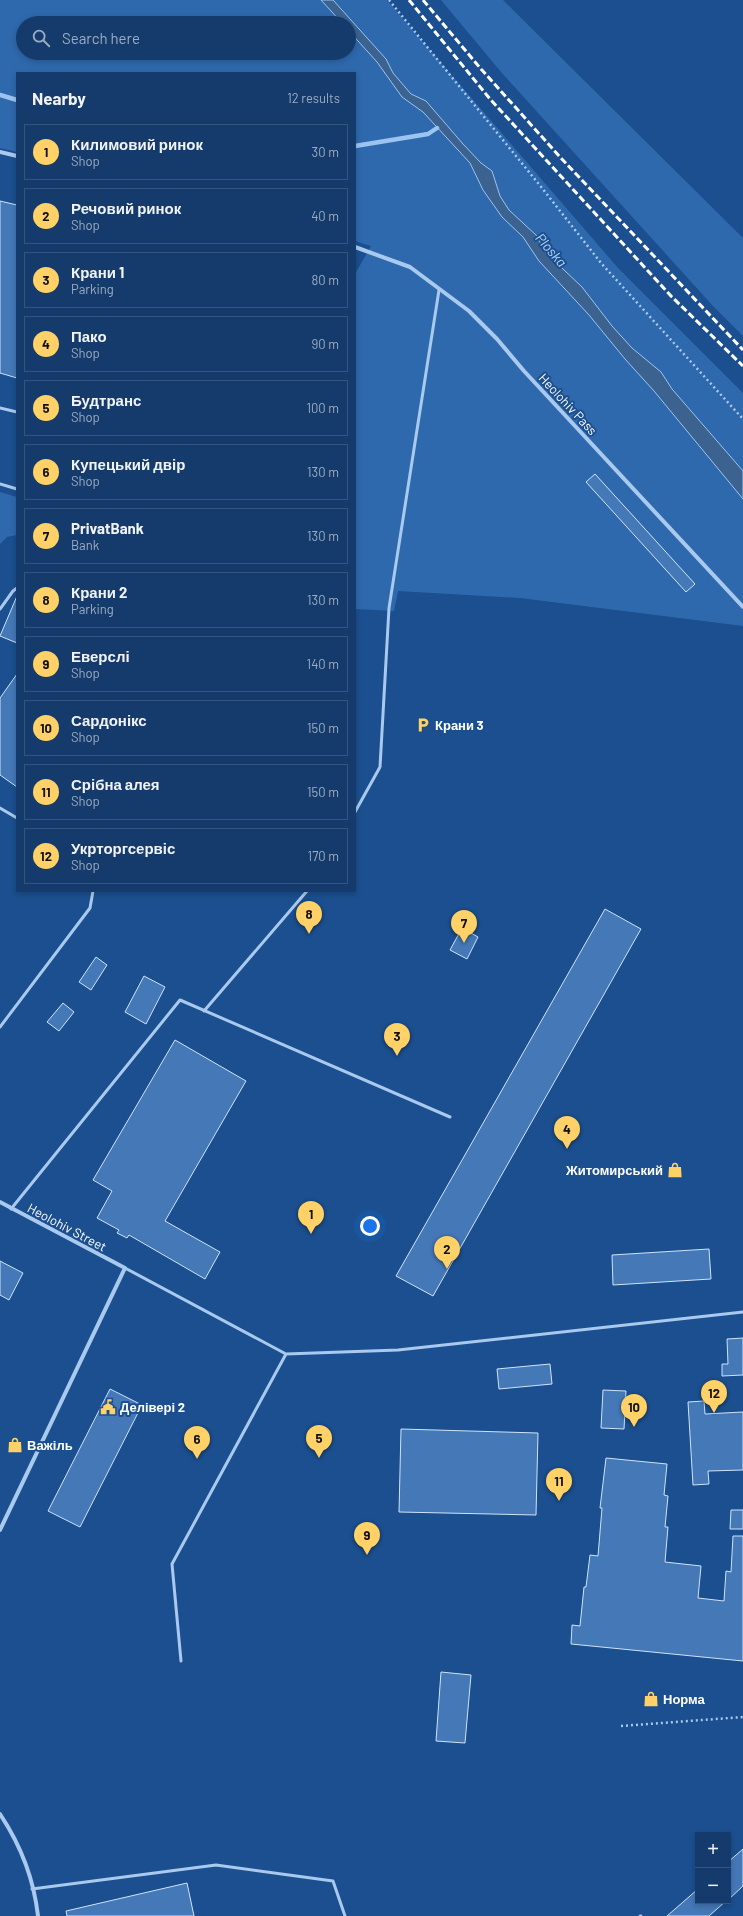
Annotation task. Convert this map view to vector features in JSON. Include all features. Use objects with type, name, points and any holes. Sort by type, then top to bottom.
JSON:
[{"type":"street","points":[[0,152],[16,156]]},
{"type":"street","name":"Heolohiv Pass","points":[[356,247],[410,267],[469,311],[497,338],[529,376],[743,607]]},
{"type":"street","name":"Heolohiv Street","points":[[0,1202],[125,1268]]},
{"type":"street","points":[[0,1530],[125,1268]]},
{"type":"street","points":[[0,1814],[10,1830],[26,1864],[38,1916]]},
{"type":"lane","points":[[356,810],[380,767],[389,608],[439,290]]},
{"type":"lane","points":[[0,408],[16,412]]},
{"type":"lane","points":[[0,484],[16,489]]},
{"type":"lane","points":[[0,609],[12,591],[16,589]]},
{"type":"lane","points":[[0,808],[16,817]]},
{"type":"lane","points":[[0,1027],[90,908],[93,892]]},
{"type":"lane","points":[[204,1011],[306,892]]},
{"type":"lane","points":[[11,1208],[180,1000],[450,1117]]},
{"type":"lane","points":[[125,1268],[286,1354],[398,1350],[743,1312]]},
{"type":"lane","points":[[181,1661],[172,1564],[286,1354]]},
{"type":"lane","points":[[32,1889],[216,1864],[333,1881],[345,1916]]},
{"type":"path","points":[[389,0],[601,263],[743,419]]},
{"type":"path","points":[[621,1726],[743,1717]]},
{"type":"shaded area","points":[[0,0],[387,0],[618,268],[743,393],[743,626],[520,598],[398,591],[394,611],[356,609],[356,272],[371,246],[356,241],[356,72],[16,72],[16,152],[0,148]]},
{"type":"shaded area","points":[[321,0],[333,0],[347,16],[336,16]]},
{"type":"shaded area","points":[[441,0],[503,0],[743,238],[743,336],[713,306],[501,72]]},
{"type":"shaded area","points":[[356,26],[386,59],[393,73],[411,94],[426,101],[463,144],[481,163],[492,171],[500,196],[509,210],[537,236],[545,252],[582,287],[612,326],[632,348],[661,372],[672,389],[743,471],[743,499],[589,315],[539,261],[523,237],[502,217],[483,190],[470,163],[423,112],[402,97],[377,62],[356,39]]},
{"type":"shaded area","points":[[0,492],[16,497],[16,535],[7,537],[0,544]]},
{"type":"building","points":[[0,201],[16,205],[16,378],[0,373]]},
{"type":"building","points":[[595,474],[695,584],[686,592],[586,482]]},
{"type":"building","points":[[16,598],[16,643],[0,636]]},
{"type":"building","points":[[16,675],[16,786],[0,775],[0,698]]},
{"type":"building","points":[[605,909],[641,929],[433,1296],[396,1276]]},
{"type":"building","points":[[462,928],[478,937],[467,959],[450,950]]},
{"type":"building","points":[[96,957],[107,965],[91,990],[79,982]]},
{"type":"building","points":[[144,976],[165,987],[146,1024],[125,1012]]},
{"type":"building","points":[[63,1003],[74,1012],[59,1031],[47,1022]]},
{"type":"building","points":[[175,1040],[246,1081],[165,1221],[220,1252],[205,1279],[129,1235],[127,1238],[117,1233],[119,1230],[97,1218],[112,1191],[93,1180]]},
{"type":"building","points":[[709,1249],[711,1279],[613,1285],[612,1255]]},
{"type":"building","points":[[0,1261],[23,1273],[9,1300],[0,1295]]},
{"type":"building","points":[[743,1338],[743,1375],[722,1376],[722,1364],[728,1364],[727,1339]]},
{"type":"building","points":[[550,1364],[552,1384],[499,1389],[497,1369]]},
{"type":"building","points":[[110,1389],[142,1405],[80,1527],[48,1511]]},
{"type":"building","points":[[603,1390],[626,1391],[624,1429],[601,1428]]},
{"type":"building","points":[[704,1401],[705,1414],[743,1412],[743,1470],[708,1471],[709,1484],[693,1485],[688,1402]]},
{"type":"building","points":[[401,1429],[538,1433],[536,1515],[399,1512]]},
{"type":"building","points":[[606,1458],[667,1464],[664,1495],[668,1496],[665,1527],[668,1527],[665,1562],[701,1566],[698,1598],[724,1601],[726,1571],[731,1572],[733,1536],[743,1536],[743,1661],[571,1644],[572,1625],[580,1626],[584,1587],[586,1587],[590,1555],[598,1556],[602,1508],[600,1508]]},
{"type":"building","points":[[731,1510],[743,1510],[743,1529],[730,1529]]},
{"type":"building","points":[[441,1672],[471,1675],[465,1743],[436,1741]]},
{"type":"building","points":[[743,1849],[743,1886],[731,1897],[731,1868],[731,1859]]},
{"type":"building","points":[[187,1883],[194,1916],[67,1916],[66,1911]]},
{"type":"building","points":[[695,1892],[695,1904],[723,1904],[709,1916],[667,1916]]},
{"type":"waterway","points":[[0,95],[16,100]]},
{"type":"waterway","points":[[356,146],[428,134],[437,128]]},
{"type":"railway","points":[[409,0],[490,99],[671,296],[743,366]]},
{"type":"railway","points":[[423,0],[481,69],[560,157],[743,350]]},
{"type":"place","name":"Крани 3","points":[[423,725]]},
{"type":"place","name":"Крани 2","points":[[309,934]]},
{"type":"place","name":"PrivatBank","points":[[464,943]]},
{"type":"place","name":"Крани 1","points":[[397,1056]]},
{"type":"place","name":"Пако","points":[[567,1149]]},
{"type":"place","name":"Житомирський","points":[[675,1170]]},
{"type":"place","name":"Килимовий ринок","points":[[311,1234]]},
{"type":"place","name":"Речовий ринок","points":[[447,1269]]},
{"type":"place","name":"Делівері 2","points":[[108,1407]]},
{"type":"place","name":"Укрторгсервіс","points":[[714,1413]]},
{"type":"place","name":"Сардонікс","points":[[634,1427]]},
{"type":"place","name":"Важіль","points":[[15,1445]]},
{"type":"place","name":"Будтранс","points":[[319,1458]]},
{"type":"place","name":"Купецький двір","points":[[197,1459]]},
{"type":"place","name":"Срібна алея","points":[[559,1501]]},
{"type":"place","name":"Еверслі","points":[[367,1555]]},
{"type":"place","name":"Норма","points":[[651,1699]]},
{"type":"water label","name":"Ploska","points":[[551,250]]}]
